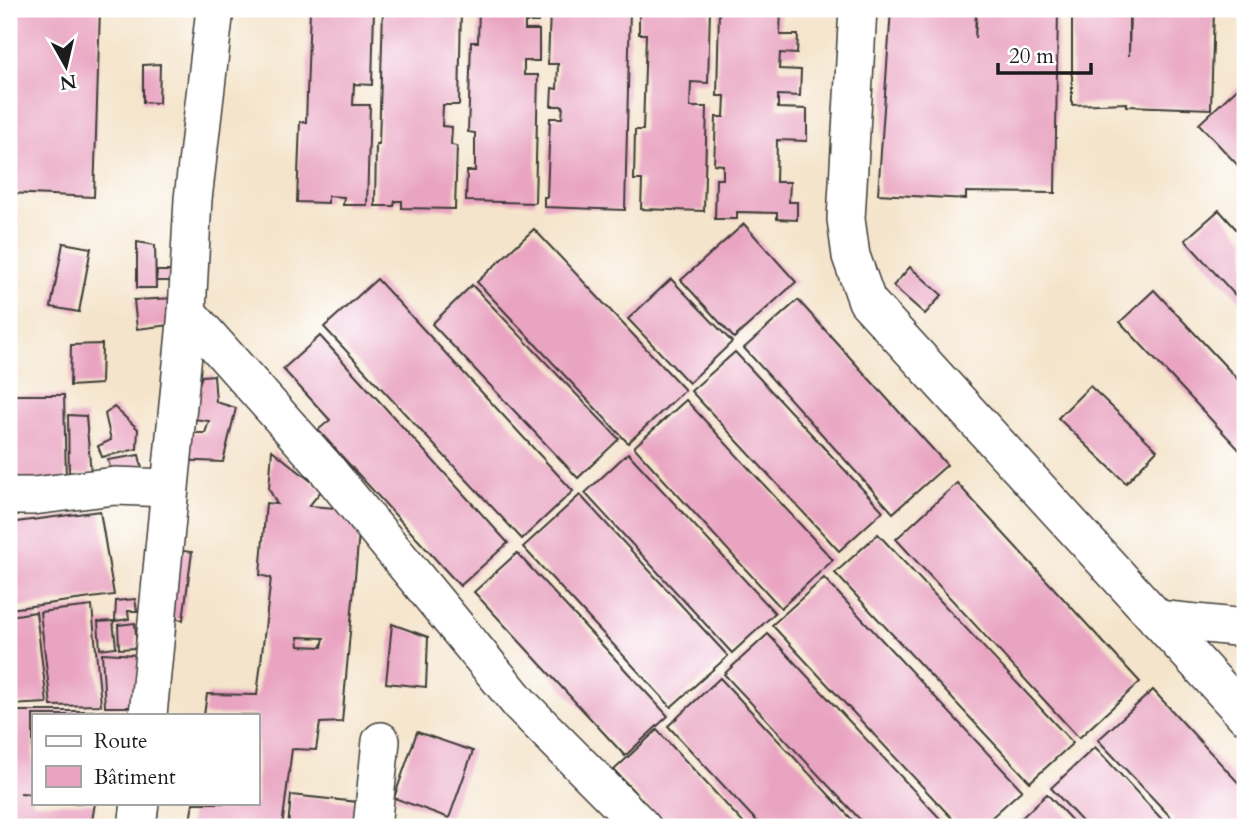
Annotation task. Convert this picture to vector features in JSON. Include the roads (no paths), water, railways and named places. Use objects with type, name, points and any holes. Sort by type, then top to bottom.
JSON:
[{"type":"street","points":[[148,714],[187,312],[193,200],[215,9]]},
{"type":"street","points":[[858,9],[846,219],[851,256],[867,301],[1245,715]]},
{"type":"street","points":[[187,312],[324,466],[520,704],[642,827]]},
{"type":"street","points":[[9,496],[33,496],[115,486],[169,488]]},
{"type":"street","points":[[1157,620],[1245,628]]},
{"type":"street","points":[[372,827],[381,741]]},
{"type":"street","points":[[137,827],[140,804]]}]
